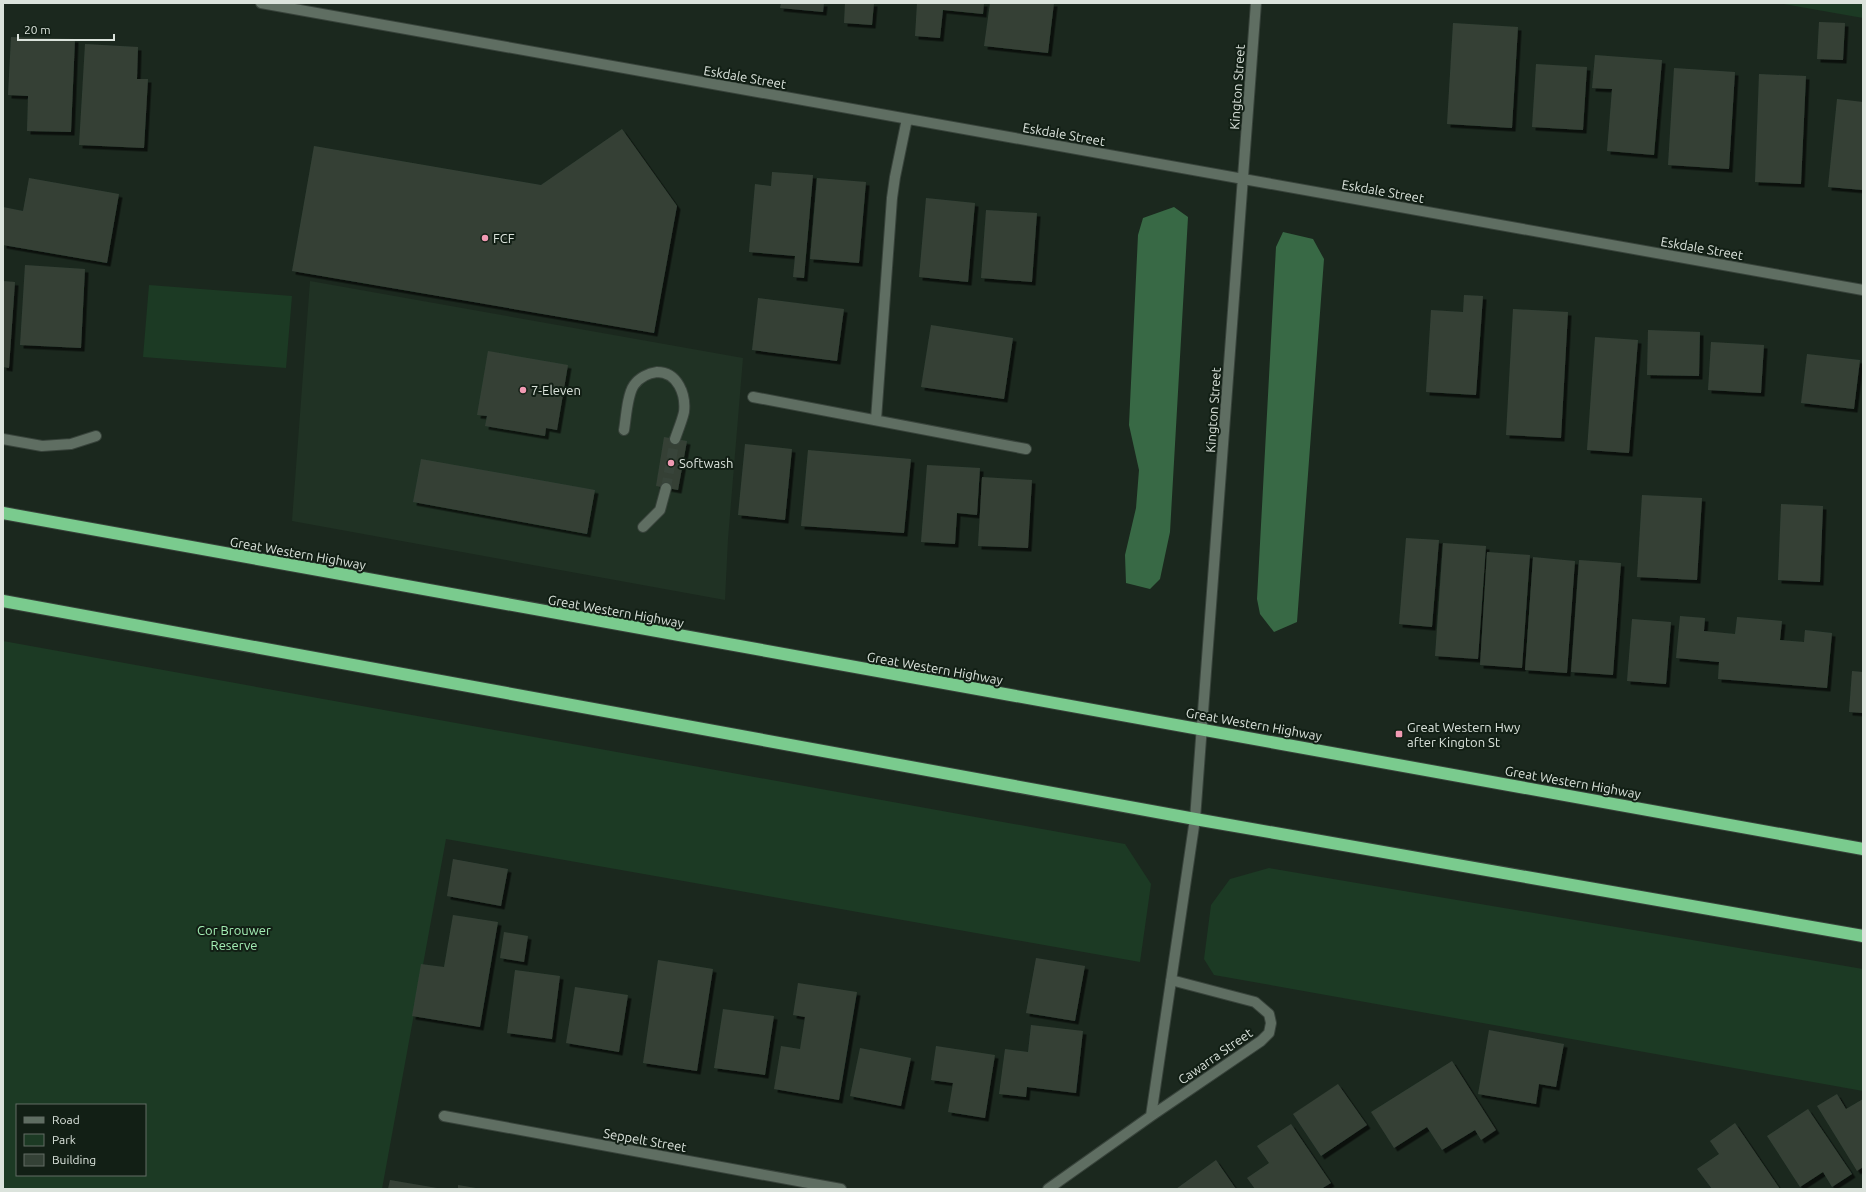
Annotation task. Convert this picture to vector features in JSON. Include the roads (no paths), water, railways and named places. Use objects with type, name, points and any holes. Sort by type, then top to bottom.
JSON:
[{"type":"highway","name":"Great Western Highway","points":[[3,514],[850,668],[1203,729],[1863,849]]},
{"type":"highway","points":[[3,601],[1195,819],[1863,936]]},
{"type":"street","name":"Eskdale Street","points":[[261,3],[1863,290]]},
{"type":"street","name":"Kington Street","points":[[1195,819],[1203,729],[1256,3]]},
{"type":"street","points":[[876,420],[893,191],[907,119]]},
{"type":"street","points":[[624,430],[634,385],[642,377],[653,373],[662,372],[676,380],[683,398],[684,412],[675,439]]},
{"type":"street","points":[[753,398],[1026,449]]},
{"type":"street","points":[[3,439],[42,446],[71,444],[96,436]]},
{"type":"street","points":[[643,527],[660,510],[666,488]]},
{"type":"street","name":"Cawarra Street","points":[[1150,1116],[1195,819]]},
{"type":"street","name":"Cawarra Street","points":[[1048,1189],[1150,1116],[1261,1041],[1269,1033],[1271,1023],[1269,1014],[1255,1002],[1171,980]]},
{"type":"street","name":"Seppelt Street","points":[[444,1116],[841,1189]]},
{"type":"tunnel","points":[[666,488],[675,439]]},
{"type":"place","name":"FCF","points":[[485,238]]},
{"type":"place","name":"7-Eleven","points":[[523,390]]},
{"type":"place","name":"Softwash","points":[[671,463]]},
{"type":"place","name":"Great Western Hwy after Kington St","points":[[1399,734]]},
{"type":"park label","name":"Cor Brouwer Reserve","points":[[234,938]]}]
